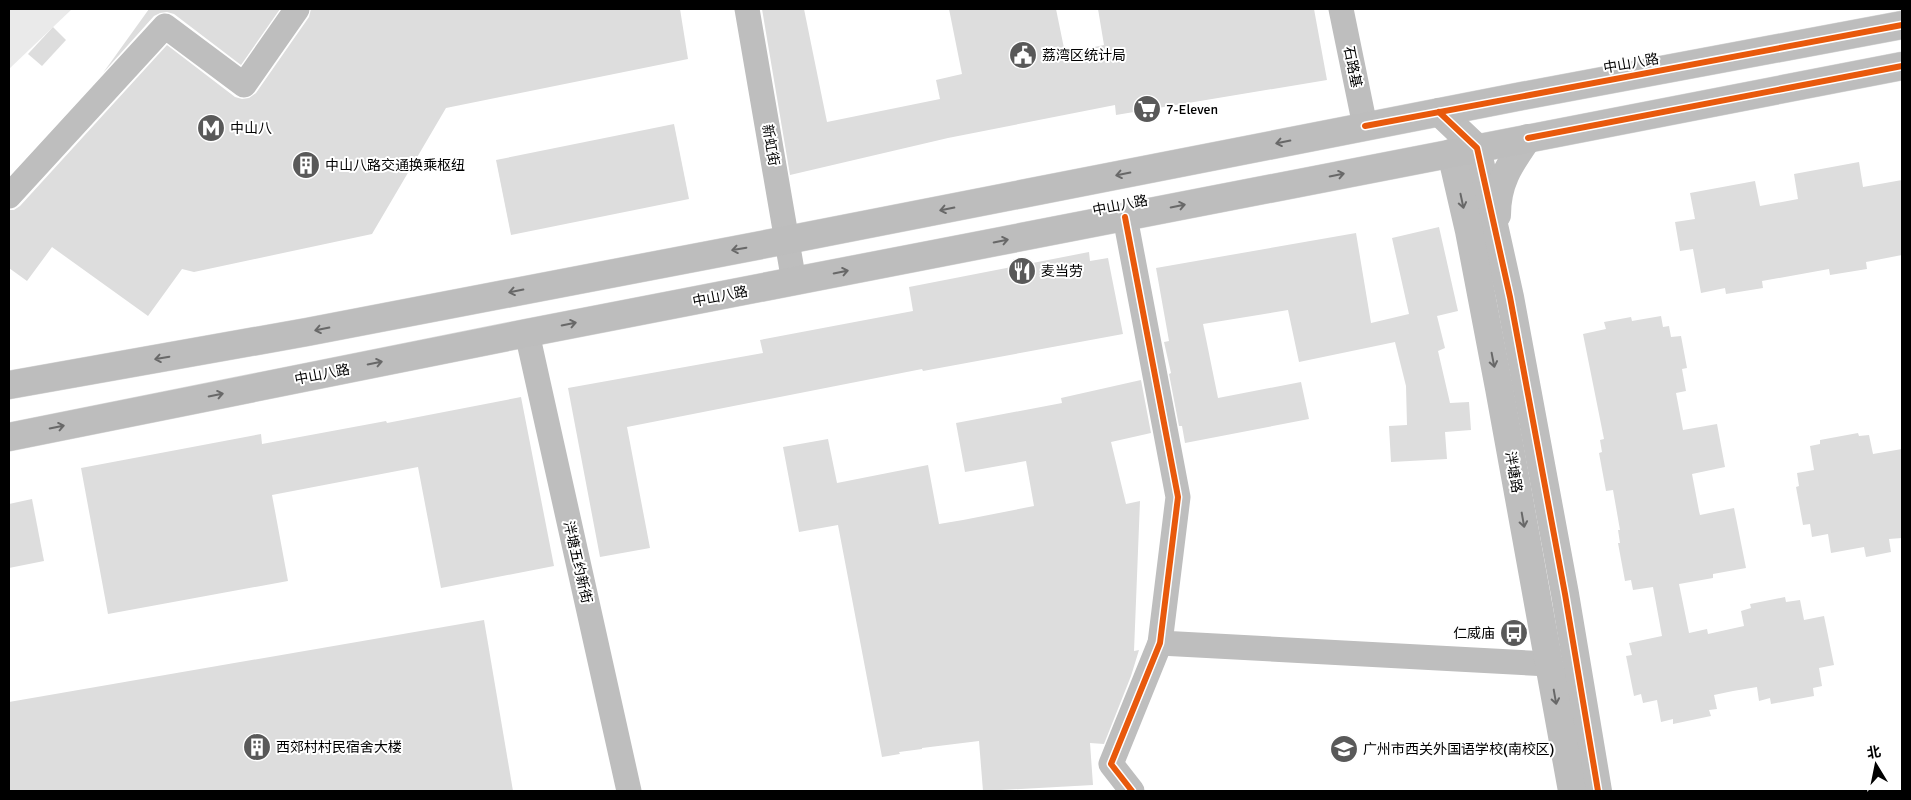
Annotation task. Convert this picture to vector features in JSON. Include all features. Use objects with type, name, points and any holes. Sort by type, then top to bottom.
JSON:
[{"type":"main road","name":"中山八路","points":[[9,385],[307,332],[1365,126],[1902,25]]},
{"type":"main road","name":"中山八路","points":[[9,437],[527,332],[794,282],[1902,66]]},
{"type":"street","points":[[9,196],[165,26],[244,85],[297,9]]},
{"type":"street","name":"新虹街","points":[[747,9],[794,282]]},
{"type":"street","name":"石路基","points":[[1341,9],[1365,126]]},
{"type":"street","points":[[1439,112],[1464,150],[1498,239]]},
{"type":"street","points":[[1528,138],[1507,169],[1501,188],[1497,206],[1498,239],[1565,594],[1598,791]]},
{"type":"street","name":"泮塘路","points":[[1464,150],[1476,270],[1572,791]]},
{"type":"street","points":[[1125,217],[1178,497],[1160,643],[1111,764],[1132,791]]},
{"type":"street","name":"泮塘五约新街","points":[[527,332],[629,791]]},
{"type":"street","points":[[1160,643],[1549,664]]},
{"type":"shaded area","points":[[9,9],[72,9],[9,69]]},
{"type":"building","points":[[149,9],[280,9],[241,65],[174,14],[167,12],[154,16],[103,73]]},
{"type":"building","name":"中山八路交通换乘枢纽","points":[[311,9],[680,9],[688,59],[446,108],[372,234],[194,272],[182,269],[148,316],[52,247],[27,281],[9,268],[9,210],[14,210],[20,206],[167,45],[235,97],[249,98],[256,93],[309,17]]},
{"type":"building","points":[[762,9],[804,9],[827,122],[940,99],[936,80],[962,74],[949,9],[1056,9],[1065,53],[1104,45],[1098,9],[1314,9],[1327,80],[1116,115],[1115,105],[948,138],[790,175]]},
{"type":"building","points":[[53,27],[66,40],[42,66],[28,54]]},
{"type":"building","points":[[674,124],[689,199],[511,235],[496,160]]},
{"type":"building","points":[[1859,162],[1863,187],[1902,180],[1902,255],[1866,262],[1867,269],[1830,275],[1829,269],[1762,281],[1763,288],[1726,294],[1725,288],[1701,293],[1693,249],[1680,251],[1675,222],[1695,219],[1690,193],[1755,181],[1760,206],[1798,199],[1794,174]]},
{"type":"building","points":[[1439,227],[1458,311],[1437,316],[1445,348],[1438,351],[1450,403],[1469,402],[1471,430],[1445,432],[1447,459],[1391,462],[1389,426],[1407,425],[1406,386],[1395,342],[1299,362],[1288,310],[1203,324],[1218,398],[1301,382],[1309,419],[1185,443],[1182,426],[1179,426],[1169,374],[1171,373],[1164,342],[1169,341],[1156,268],[1356,233],[1371,323],[1409,314],[1392,238]]},
{"type":"building","points":[[1089,252],[1090,261],[1108,258],[1123,334],[923,371],[922,369],[627,427],[650,548],[600,557],[568,388],[763,353],[760,340],[913,311],[909,287]]},
{"type":"building","points":[[1661,316],[1663,327],[1669,326],[1671,337],[1681,336],[1687,368],[1682,369],[1686,391],[1676,393],[1683,430],[1717,424],[1725,467],[1692,474],[1700,515],[1734,508],[1746,568],[1713,574],[1713,578],[1679,584],[1689,633],[1707,629],[1708,634],[1744,626],[1741,611],[1751,608],[1750,604],[1785,597],[1786,602],[1800,600],[1804,620],[1824,616],[1834,665],[1819,668],[1822,686],[1813,688],[1814,696],[1771,704],[1770,698],[1759,701],[1757,687],[1733,691],[1714,695],[1717,709],[1709,710],[1711,716],[1673,724],[1673,719],[1661,722],[1657,700],[1643,703],[1641,694],[1634,696],[1626,656],[1632,655],[1629,643],[1662,636],[1653,587],[1633,590],[1631,580],[1625,581],[1618,543],[1620,543],[1618,530],[1620,530],[1613,490],[1606,491],[1599,453],[1602,452],[1600,440],[1604,439],[1583,334],[1606,329],[1604,322],[1631,317],[1632,321]]},
{"type":"building","points":[[1141,380],[1151,433],[1111,442],[1126,504],[1140,501],[1134,651],[1139,650],[1131,676],[1104,744],[1090,743],[1093,785],[983,791],[979,741],[922,748],[882,757],[838,525],[799,532],[783,447],[828,439],[837,483],[928,465],[939,524],[963,520],[1034,506],[1026,461],[965,472],[956,423],[1062,403],[1061,398]]},
{"type":"building","points":[[521,397],[554,566],[441,588],[418,467],[272,495],[288,581],[108,614],[81,468],[261,434],[262,444],[386,421],[387,423]]},
{"type":"building","points":[[1858,433],[1859,436],[1869,435],[1873,454],[1902,449],[1902,538],[1889,539],[1891,552],[1866,557],[1864,547],[1831,553],[1828,534],[1812,537],[1810,524],[1803,525],[1796,487],[1799,486],[1797,473],[1814,470],[1810,446],[1820,444],[1820,440]]},
{"type":"building","points":[[32,499],[44,561],[9,568],[9,504]]},
{"type":"building","name":"西郊村村民宿舍大楼","points":[[484,620],[513,791],[9,791],[9,702]]},
{"type":"cycle path","points":[[1365,126],[1902,25]]},
{"type":"cycle path","points":[[1528,138],[1902,66]]},
{"type":"cycle path","points":[[1439,112],[1477,148],[1510,297],[1565,594],[1598,791]]},
{"type":"cycle path","points":[[1125,217],[1178,497],[1160,643],[1111,764],[1132,791]]},
{"type":"place","name":"荔湾区统计局","points":[[1023,55]]},
{"type":"place","name":"7-Eleven","points":[[1147,109]]},
{"type":"place","name":"中山八","points":[[211,128]]},
{"type":"place","name":"中山八路交通换乘枢纽","points":[[306,165]]},
{"type":"place","name":"麦当劳","points":[[1022,271]]},
{"type":"place","name":"仁威庙","points":[[1514,633]]},
{"type":"place","name":"西郊村村民宿舍大楼","points":[[257,747]]},
{"type":"place","name":"广州市西关外国语学校(南校区)","points":[[1344,749]]}]
